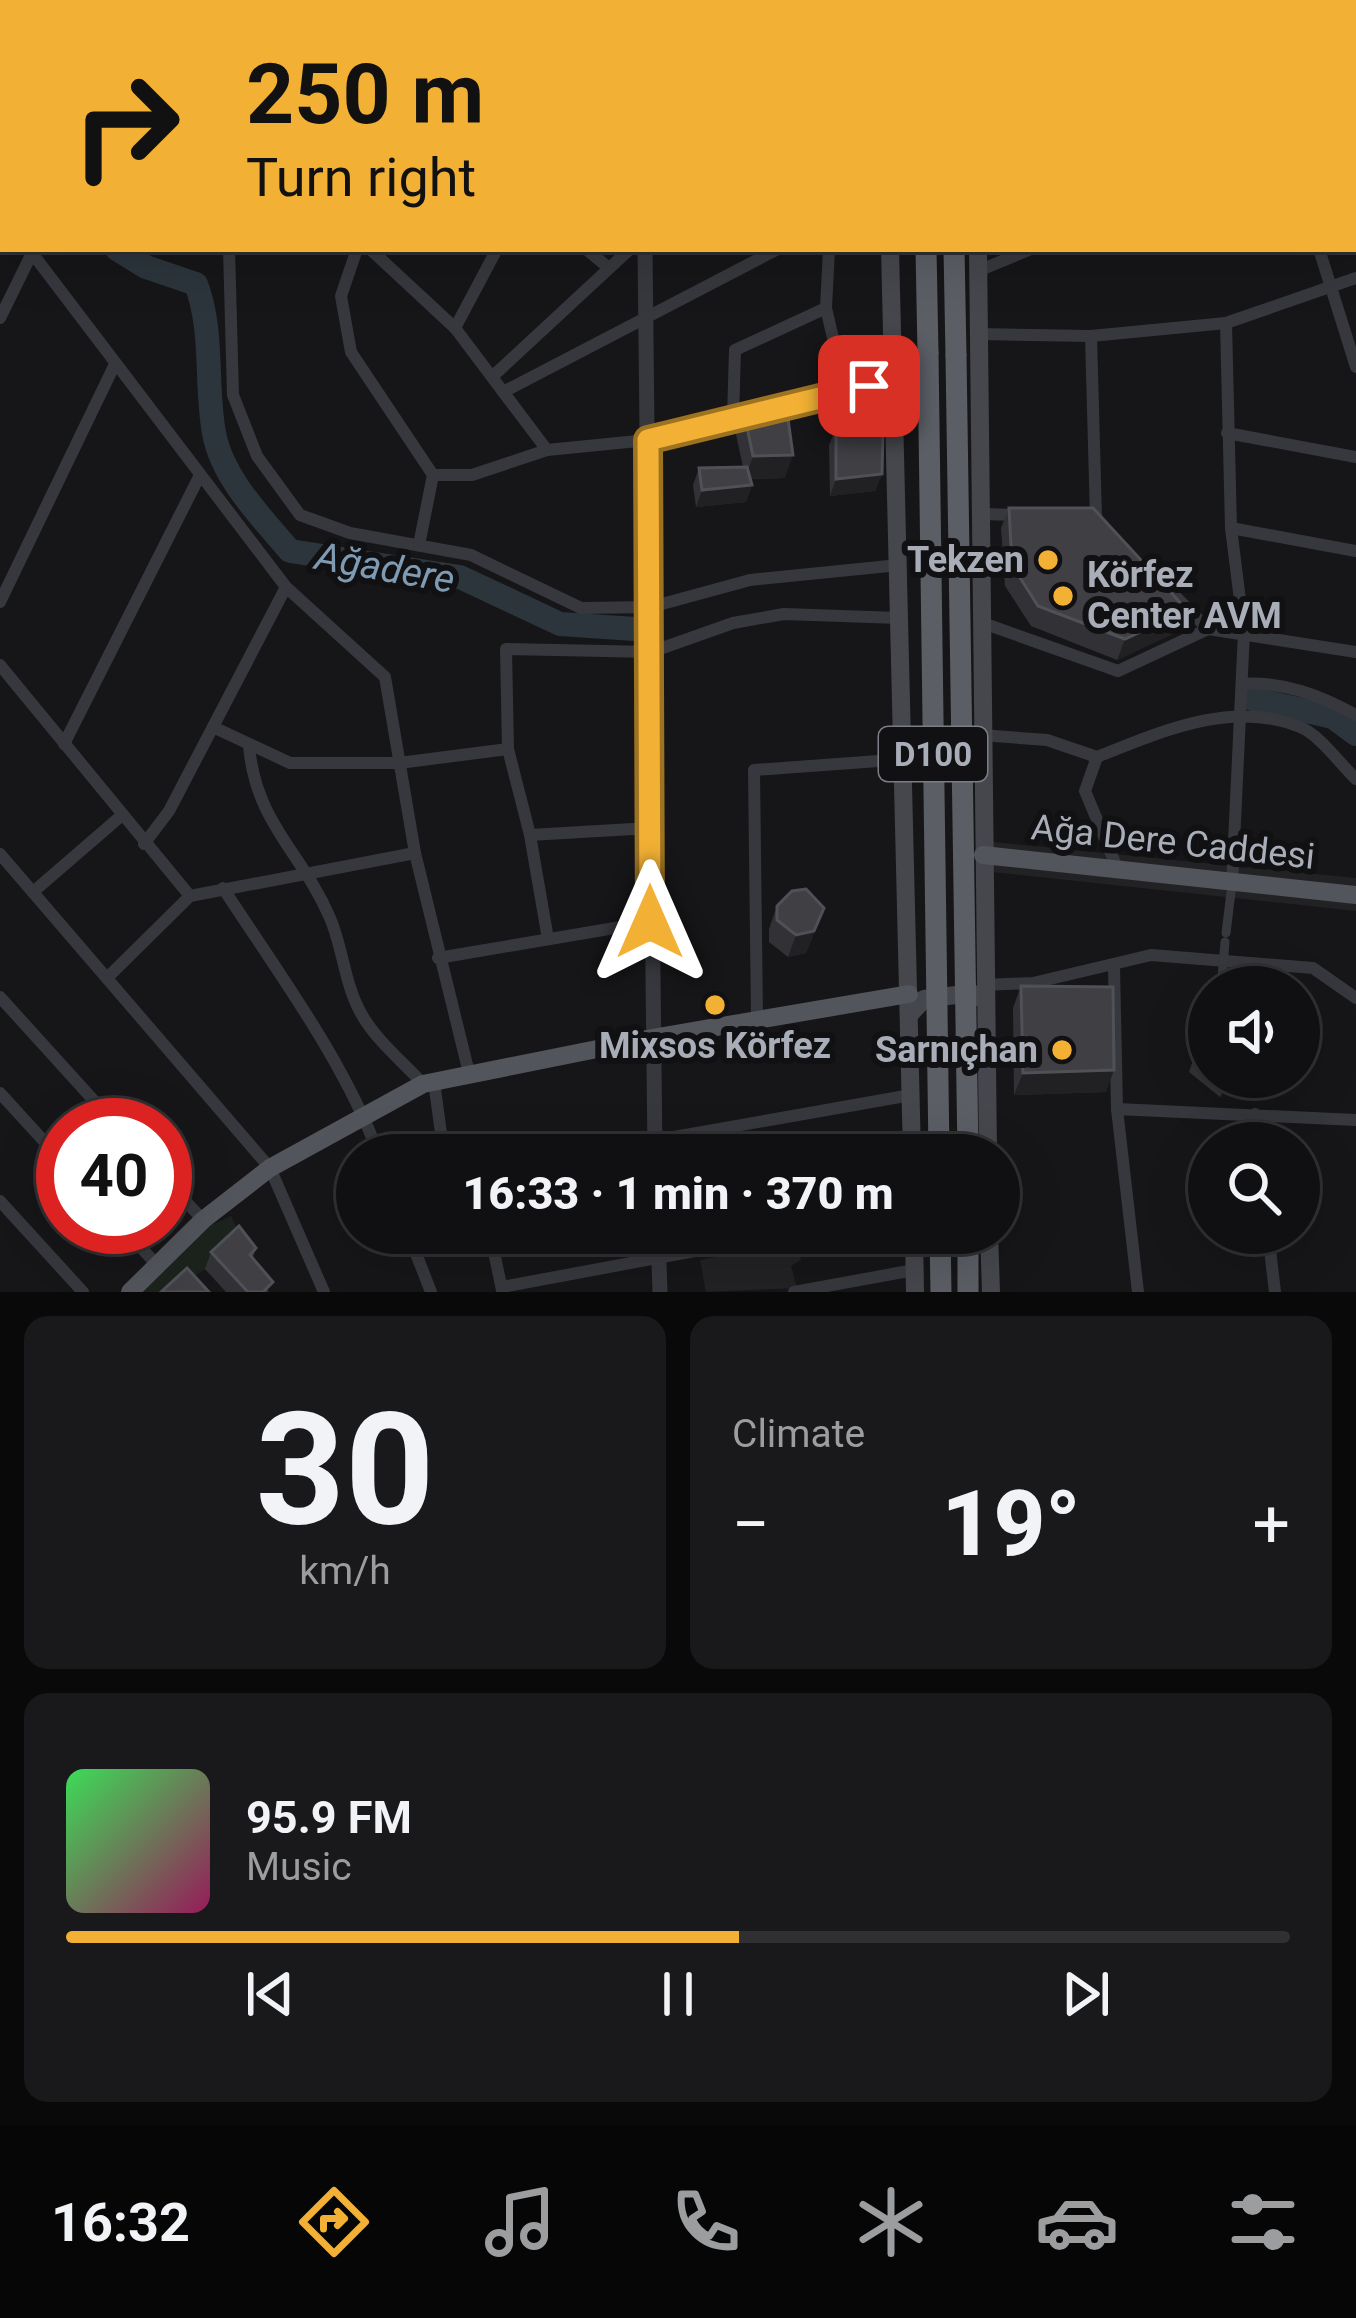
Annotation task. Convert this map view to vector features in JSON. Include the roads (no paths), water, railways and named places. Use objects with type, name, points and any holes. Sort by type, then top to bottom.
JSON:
[{"type":"highway","name":"D100","points":[[926,252],[939,1134]]},
{"type":"highway","name":"D100","points":[[953,252],[968,1134]]},
{"type":"highway","points":[[940,1254],[941,1292]]},
{"type":"highway","points":[[968,1254],[968,1292]]},
{"type":"main road","points":[[890,252],[912,1134]]},
{"type":"main road","points":[[978,252],[987,1134]]},
{"type":"main road","points":[[905,738],[980,735]]},
{"type":"main road","name":"Ağa Dere Caddesi","points":[[983,855],[1356,895]]},
{"type":"main road","points":[[130,1292],[203,1220],[270,1168],[428,1083],[757,1018],[909,1004],[984,985]]},
{"type":"main road","points":[[909,1004],[971,993],[984,1006]]},
{"type":"main road","points":[[914,1254],[915,1292]]},
{"type":"main road","points":[[990,1254],[991,1292]]},
{"type":"street","points":[[0,318],[30,252]]},
{"type":"street","points":[[31,252],[286,586],[385,677],[415,854],[469,1073]]},
{"type":"street","points":[[224,252],[233,394],[256,456],[300,515],[350,533],[471,555],[581,608],[651,607],[750,580],[899,565]]},
{"type":"street","points":[[356,252],[341,296],[351,352],[433,475],[418,545]]},
{"type":"street","points":[[373,252],[455,328],[547,449]]},
{"type":"street","points":[[455,328],[495,252]]},
{"type":"street","points":[[590,252],[609,268]]},
{"type":"street","points":[[493,376],[627,252]]},
{"type":"street","points":[[645,252],[655,1134]]},
{"type":"street","points":[[503,392],[772,252]]},
{"type":"street","points":[[829,252],[826,308],[845,390]]},
{"type":"street","points":[[978,271],[1024,252]]},
{"type":"street","points":[[1320,252],[1356,367]]},
{"type":"street","points":[[979,334],[1090,336],[1226,323],[1356,278]]},
{"type":"street","points":[[733,418],[735,350],[826,308]]},
{"type":"street","points":[[1223,966],[1232,884],[1244,632],[1231,528],[1226,323]]},
{"type":"street","points":[[1090,336],[1096,518]]},
{"type":"street","points":[[0,602],[115,364]]},
{"type":"street","points":[[433,475],[472,475],[547,449],[648,440],[893,381]]},
{"type":"street","points":[[1227,433],[1356,458]]},
{"type":"street","points":[[64,745],[200,475]]},
{"type":"street","points":[[981,514],[1030,515]]},
{"type":"street","points":[[1074,517],[1096,518],[1112,533]]},
{"type":"street","points":[[1231,528],[1356,551]]},
{"type":"street","points":[[1144,565],[1208,629]]},
{"type":"street","points":[[144,844],[169,811],[286,586]]},
{"type":"street","points":[[548,939],[530,835],[508,749],[506,649],[651,652],[733,623],[784,614],[899,618]]},
{"type":"street","points":[[980,622],[1118,671],[1208,629],[1356,652]]},
{"type":"street","points":[[0,665],[190,896]]},
{"type":"street","points":[[1243,684],[1319,695],[1356,716]]},
{"type":"street","points":[[980,735],[1047,740],[1097,757],[1176,725],[1240,716],[1303,728],[1356,779]]},
{"type":"street","points":[[213,727],[290,763],[399,763],[508,749]]},
{"type":"street","points":[[249,746],[253,789],[292,856],[310,877],[332,921],[362,1015],[428,1083],[439,1134]]},
{"type":"street","points":[[1097,757],[1085,791],[1118,870]]},
{"type":"street","points":[[757,1018],[754,770],[906,759]]},
{"type":"street","points":[[33,892],[122,816]]},
{"type":"street","points":[[530,835],[650,828]]},
{"type":"street","points":[[0,854],[270,1168],[324,1292]]},
{"type":"street","points":[[107,978],[190,896],[415,854]]},
{"type":"street","points":[[223,889],[305,1012],[371,1134]]},
{"type":"street","points":[[438,958],[650,922]]},
{"type":"street","points":[[984,985],[1033,982],[1150,955],[1313,968],[1356,998]]},
{"type":"street","points":[[1114,966],[1117,1109],[1138,1292]]},
{"type":"street","points":[[0,997],[92,1098]]},
{"type":"street","points":[[0,1094],[36,1133]]},
{"type":"street","points":[[723,1134],[911,1095]]},
{"type":"street","points":[[1117,1109],[1356,1120]]},
{"type":"street","points":[[1255,1114],[1256,1122]]},
{"type":"street","points":[[0,1201],[83,1292]]},
{"type":"street","points":[[192,1208],[203,1220]]},
{"type":"street","points":[[147,1254],[157,1265]]},
{"type":"street","points":[[416,1254],[430,1292]]},
{"type":"street","points":[[494,1254],[502,1290],[675,1254]]},
{"type":"street","points":[[1270,1254],[1275,1292]]},
{"type":"street","points":[[658,1257],[660,1292]]},
{"type":"street","points":[[794,1292],[914,1270]]},
{"type":"waterway","name":"Ağadere","points":[[122,252],[146,267],[196,284],[205,320],[218,450],[244,497],[290,551],[460,577],[560,624],[635,629]]},
{"type":"waterway","name":"Ağadere","points":[[1253,699],[1333,717],[1356,734]]},
{"type":"place","name":"Tekzen","points":[[1048,560]]},
{"type":"place","name":"Körfez Center AVM","points":[[1063,596]]},
{"type":"place","name":"Mixsos Körfez","points":[[715,1005]]},
{"type":"place","name":"Sarnıçhan","points":[[1062,1050]]}]
